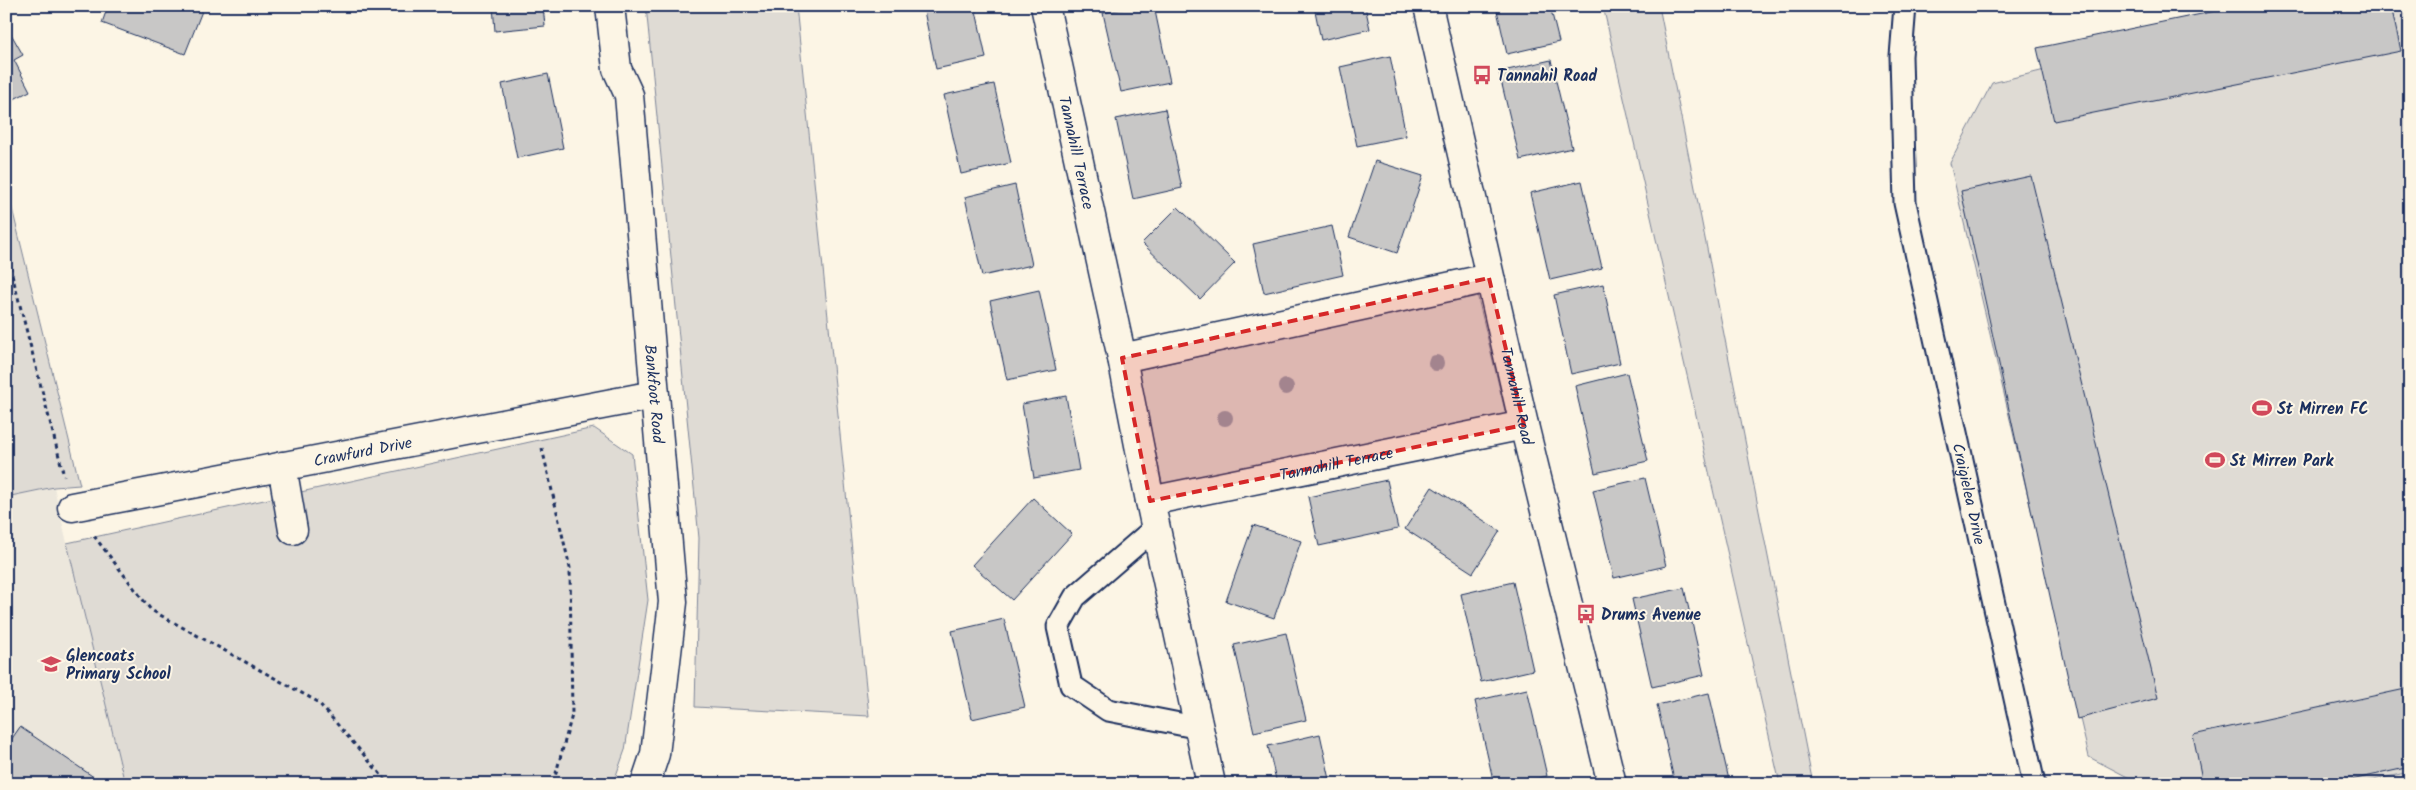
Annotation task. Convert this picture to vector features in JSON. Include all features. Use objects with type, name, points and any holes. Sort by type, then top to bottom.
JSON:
[{"type":"street","name":"Bankfoot Road","points":[[610,6],[617,69],[629,95],[673,602],[655,754],[645,784]]},
{"type":"street","name":"Tannahill Terrace","points":[[1045,6],[1122,358],[1153,514],[1211,784]]},
{"type":"street","name":"Tannahill Road","points":[[1428,6],[1489,278],[1612,784]]},
{"type":"street","points":[[1122,358],[1489,278]]},
{"type":"street","name":"Crawfurd Drive","points":[[72,507],[535,417],[654,396]]},
{"type":"street","name":"Tannahill Terrace","points":[[1153,514],[1524,425]]},
{"type":"street","points":[[282,466],[293,530]]},
{"type":"lane","name":"Craigielea Drive","points":[[1905,6],[1901,56],[1905,203],[2034,784]]},
{"type":"lane","name":"Tannahill Terrace","points":[[1153,514],[1075,597],[1058,627],[1071,686],[1108,710],[1200,728]]},
{"type":"path","points":[[6,252],[72,507],[151,610],[318,702],[389,784]]},
{"type":"path","points":[[535,417],[570,568],[572,715],[553,784]]},
{"type":"highlighted area","points":[[1489,278],[1524,425],[1150,501],[1122,358]]},
{"type":"shaded area","points":[[646,6],[796,6],[869,716],[695,707],[699,538]]},
{"type":"shaded area","points":[[1603,6],[1659,6],[1813,784],[1780,784]]},
{"type":"shaded area","name":"St Mirren Park","points":[[2304,6],[2410,6],[2410,772],[2355,784],[2141,784],[2089,757],[1950,163],[1992,83]]},
{"type":"shaded area","points":[[6,184],[80,485],[54,487],[6,497]]},
{"type":"shaded area","points":[[1477,294],[1506,415],[1163,487],[1138,370]]},
{"type":"shaded area","points":[[594,428],[632,454],[648,600],[625,750],[613,784],[125,784],[67,543]]},
{"type":"shaded area","name":"Glencoats Primary School","points":[[54,487],[125,784],[6,784],[6,497]]},
{"type":"building","points":[[108,6],[204,6],[185,54],[102,23]]},
{"type":"building","points":[[493,6],[543,6],[545,26],[495,31]]},
{"type":"building","points":[[923,6],[975,6],[986,58],[936,69]]},
{"type":"building","points":[[1136,6],[1154,6],[1170,82],[1121,92],[1103,13]]},
{"type":"building","points":[[1314,6],[1365,6],[1370,29],[1321,40]]},
{"type":"building","points":[[1496,6],[1550,6],[1559,42],[1507,54]]},
{"type":"building","points":[[2240,6],[2391,6],[2401,51],[2054,121],[2037,48]]},
{"type":"building","points":[[6,25],[23,55],[14,60],[30,91],[6,103]]},
{"type":"building","points":[[1390,56],[1406,136],[1357,146],[1340,67]]},
{"type":"building","points":[[1551,60],[1572,148],[1520,160],[1499,72]]},
{"type":"building","points":[[548,74],[563,148],[517,158],[502,84]]},
{"type":"building","points":[[994,84],[1011,163],[961,174],[944,95]]},
{"type":"building","points":[[1165,109],[1182,188],[1133,199],[1116,119]]},
{"type":"building","points":[[1375,161],[1423,176],[1397,253],[1349,237]]},
{"type":"building","points":[[2031,176],[2158,698],[2077,719],[1961,191]]},
{"type":"building","points":[[1582,181],[1602,268],[1550,280],[1530,193]]},
{"type":"building","points":[[1015,185],[1032,265],[982,276],[965,197]]},
{"type":"building","points":[[1178,207],[1235,263],[1200,299],[1142,243]]},
{"type":"building","points":[[1332,226],[1343,275],[1264,293],[1253,244]]},
{"type":"building","points":[[1603,284],[1620,363],[1571,374],[1554,295]]},
{"type":"building","points":[[1039,290],[1056,370],[1007,380],[990,301]]},
{"type":"building","points":[[1627,373],[1648,461],[1595,473],[1575,386]]},
{"type":"building","points":[[1066,396],[1079,470],[1034,478],[1022,404]]},
{"type":"building","points":[[1645,478],[1666,566],[1614,578],[1593,490]]},
{"type":"building","points":[[1387,480],[1398,529],[1319,546],[1308,497]]},
{"type":"building","points":[[1432,487],[1500,531],[1473,573],[1405,529]]},
{"type":"building","points":[[1033,498],[1072,534],[1012,600],[972,565]]},
{"type":"building","points":[[1253,525],[1301,541],[1274,618],[1226,601]]},
{"type":"building","points":[[1513,582],[1533,670],[1481,682],[1461,594]]},
{"type":"building","points":[[1684,588],[1704,675],[1652,687],[1632,599]]},
{"type":"building","points":[[1004,619],[1025,707],[972,719],[952,631]]},
{"type":"building","points":[[1286,633],[1306,720],[1254,732],[1234,645]]},
{"type":"building","points":[[2410,688],[2410,767],[2333,784],[2203,784],[2193,735]]},
{"type":"building","points":[[1527,689],[1547,776],[1517,784],[1494,784],[1475,701]]},
{"type":"building","points":[[1709,693],[1729,780],[1715,784],[1675,784],[1657,705]]},
{"type":"building","points":[[20,727],[104,784],[6,784],[6,747]]},
{"type":"building","points":[[1320,734],[1331,784],[1277,784],[1268,746]]},
{"type":"place","name":"Tannahil Road","points":[[1482,75]]},
{"type":"place","name":"St Mirren FC","points":[[2262,408]]},
{"type":"place","name":"St Mirren Park","points":[[2215,460]]},
{"type":"place","name":"Drums Avenue","points":[[1586,614]]},
{"type":"place","name":"Glencoats Primary School","points":[[51,664]]}]
